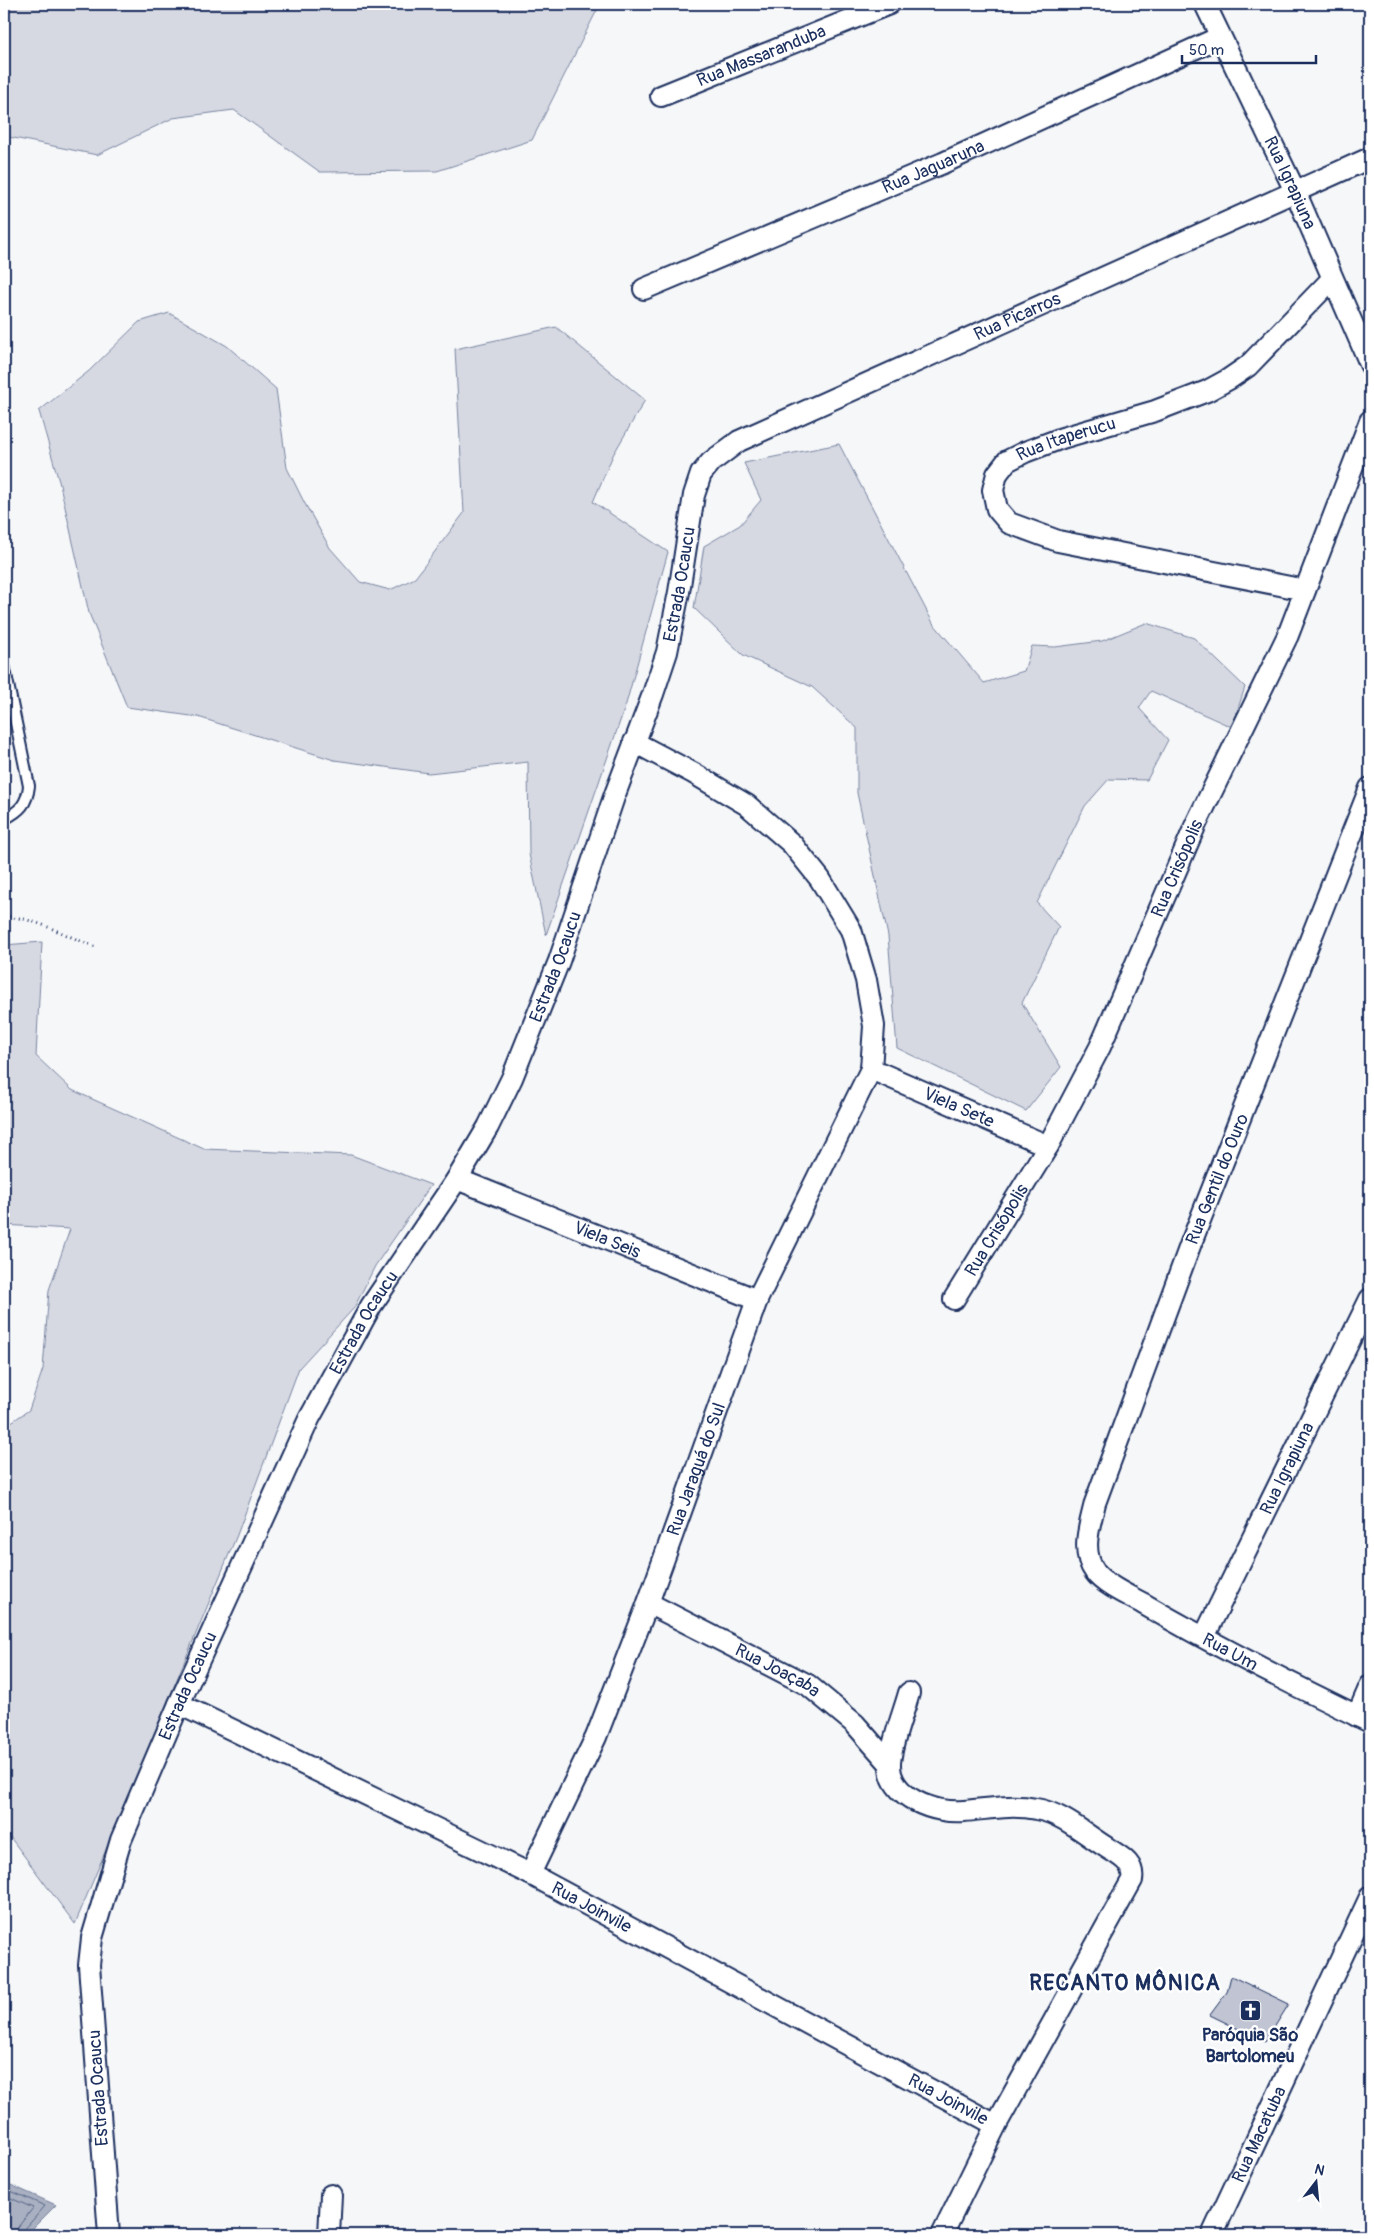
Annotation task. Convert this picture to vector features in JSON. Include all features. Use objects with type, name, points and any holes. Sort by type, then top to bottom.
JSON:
[{"type":"street","name":"Rua Massaranduba","points":[[661,96],[889,4]]},
{"type":"street","name":"Rua Igrapiuna","points":[[1205,4],[1294,191],[1370,364]]},
{"type":"street","name":"Rua Jaguaruna","points":[[644,289],[943,163],[1220,36]]},
{"type":"street","name":"Rua Picarros","points":[[739,441],[1370,158]]},
{"type":"street","name":"Rua Itaperucu","points":[[1305,590],[1058,541],[1009,523],[996,509],[993,490],[997,474],[1007,462],[1025,452],[1062,438],[1155,411],[1207,391],[1229,380],[1248,366],[1332,279]]},
{"type":"street","name":"Rua Crisópolis","points":[[954,1299],[1048,1146],[1100,1047],[1196,824],[1288,635],[1370,421]]},
{"type":"street","name":"Estrada Ocaucu","points":[[109,2235],[90,1965],[92,1938],[121,1840],[180,1704],[309,1420],[371,1306],[457,1179],[488,1127],[512,1078],[559,961],[667,652],[679,592],[694,496],[701,474],[711,462],[739,441]]},
{"type":"street","points":[[634,742],[694,773],[747,805],[792,844],[820,879],[851,930],[866,980],[874,1026],[871,1069]]},
{"type":"street","name":"Rua Gentil do Ouro","points":[[1095,1573],[1087,1556],[1087,1536],[1095,1503],[1191,1244],[1370,788]]},
{"type":"street","name":"Viela Sete","points":[[871,1069],[1048,1146]]},
{"type":"street","name":"Rua Jaraguá do Sul","points":[[530,1874],[596,1736],[648,1603],[757,1300],[871,1069]]},
{"type":"street","name":"Viela Seis","points":[[457,1179],[757,1300]]},
{"type":"street","name":"Rua Igrapiuna","points":[[1204,1638],[1370,1299]]},
{"type":"street","name":"Rua Um","points":[[1095,1573],[1116,1588],[1204,1638],[1364,1719]]},
{"type":"street","name":"Rua Joaçaba","points":[[648,1603],[808,1685],[855,1724],[890,1764],[894,1780],[906,1794],[921,1805],[938,1811],[963,1812],[996,1806],[1039,1809],[1062,1818],[1121,1857],[1132,1867],[1132,1880],[996,2125]]},
{"type":"street","points":[[1364,1719],[1370,1686]]},
{"type":"street","points":[[890,1764],[909,1693]]},
{"type":"street","name":"Rua Joinvile","points":[[180,1704],[530,1874],[996,2125]]},
{"type":"street","name":"Rua Macatuba","points":[[1212,2235],[1370,1897]]},
{"type":"street","points":[[942,2235],[996,2125]]},
{"type":"street","points":[[329,2235],[331,2195]]},
{"type":"lane","points":[[4,665],[29,786],[28,798],[23,807],[4,819]]},
{"type":"path","points":[[4,916],[41,924],[96,947]]},
{"type":"shaded area","points":[[4,4],[600,4],[532,140],[437,171],[320,172],[234,110],[173,118],[97,155],[4,136]]},
{"type":"shaded area","points":[[169,313],[227,346],[276,389],[287,468],[330,548],[360,582],[390,590],[415,578],[464,513],[455,349],[556,327],[645,400],[613,455],[593,502],[668,552],[626,704],[546,935],[529,854],[528,762],[429,773],[334,760],[198,717],[127,707],[89,613],[60,485],[39,411],[89,371],[139,322]]},
{"type":"shaded area","points":[[839,444],[933,623],[984,683],[1024,671],[1032,646],[1055,647],[1102,641],[1146,623],[1194,638],[1245,687],[1232,727],[1151,691],[1139,708],[1168,740],[1147,780],[1109,779],[1085,806],[1037,903],[1059,927],[1022,1003],[1061,1067],[1026,1111],[897,1048],[888,936],[857,793],[857,728],[812,687],[743,655],[694,608],[704,546],[740,525],[761,500],[744,463]]},
{"type":"shaded area","points":[[42,942],[36,1056],[72,1090],[204,1149],[351,1155],[431,1185],[375,1266],[354,1308],[299,1368],[237,1535],[75,1924],[4,1829],[4,1427],[29,1410],[43,1369],[49,1290],[70,1229],[4,1225],[4,945]]},
{"type":"water","points":[[4,2182],[56,2205],[26,2235],[4,2235]]},
{"type":"building","name":"Paróquia São Bartolomeu","points":[[1231,1976],[1289,2004],[1265,2042],[1210,2015],[1227,1992]]},
{"type":"place","name":"Paróquia São Bartolomeu","points":[[1250,2010]]},
{"type":"district","name":"RECANTO MÔNICA","points":[[1125,1982]]}]
